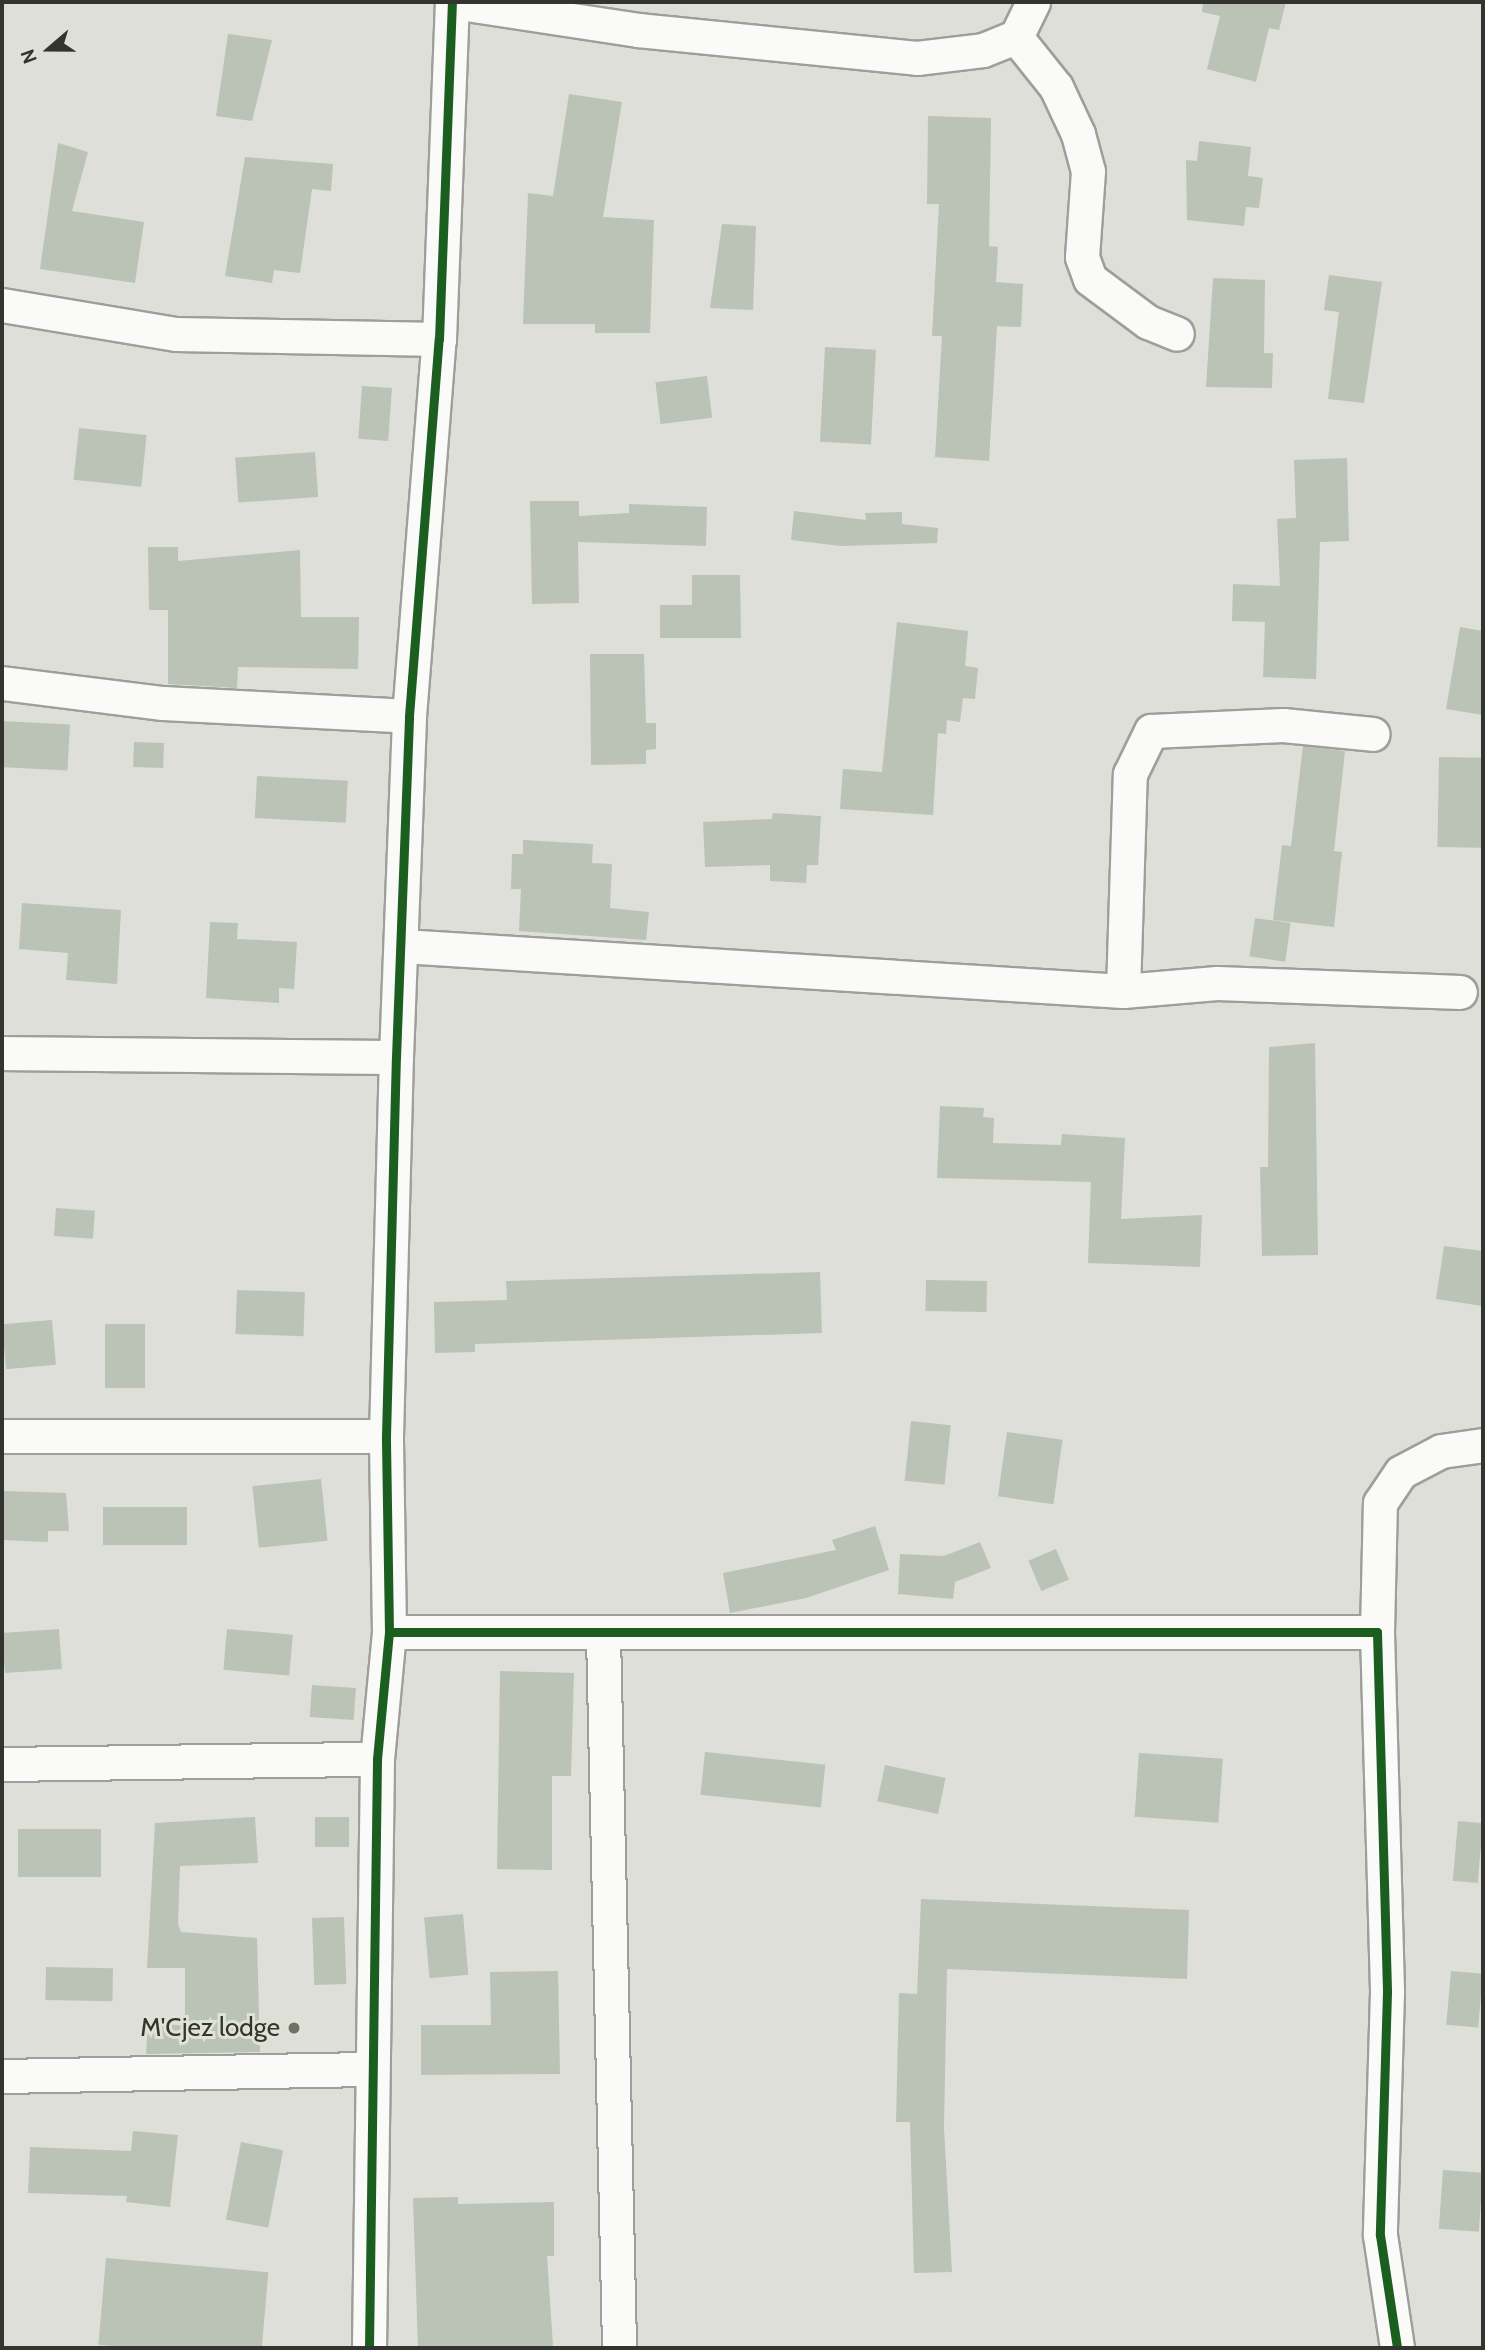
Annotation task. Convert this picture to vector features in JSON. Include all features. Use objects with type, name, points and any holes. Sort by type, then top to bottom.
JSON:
[{"type":"street","points":[[369,2348],[370,2069],[377,1759],[389,1632],[386,1436],[396,1057],[409,716],[439,340],[453,2],[638,30],[918,58],[983,50],[1016,37],[1033,2]]},
{"type":"street","points":[[1016,37],[1056,87],[1078,134],[1088,171],[1082,257],[1090,279],[1148,322],[1177,334]]},
{"type":"street","points":[[2,305],[88,324],[176,334],[439,340]]},
{"type":"street","points":[[2,682],[163,703],[409,716]]},
{"type":"street","points":[[1123,991],[1130,774],[1151,731],[1283,725],[1373,734]]},
{"type":"street","points":[[401,946],[1123,991],[1217,983],[1460,992]]},
{"type":"street","points":[[2,1053],[396,1057]]},
{"type":"street","points":[[2,1436],[386,1436]]},
{"type":"street","points":[[1397,2348],[1380,2235],[1387,1992],[1377,1632],[1380,1503],[1401,1472],[1441,1451],[1483,1445]]},
{"type":"street","points":[[389,1632],[603,1635],[1377,1632]]},
{"type":"street","points":[[603,1635],[619,2348]]},
{"type":"street","points":[[2,1764],[377,1759]]},
{"type":"street","points":[[2,2076],[370,2069]]},
{"type":"building","points":[[1203,2],[1286,2],[1279,30],[1269,28],[1256,82],[1207,69],[1220,16],[1202,12]]},
{"type":"building","points":[[228,34],[272,40],[252,121],[216,116]]},
{"type":"building","points":[[569,94],[622,102],[603,217],[654,220],[650,333],[595,333],[595,324],[523,324],[528,193],[553,196]]},
{"type":"building","points":[[928,116],[991,118],[989,246],[998,247],[996,282],[1023,284],[1021,327],[997,326],[989,461],[935,457],[942,336],[932,336],[939,204],[927,204]]},
{"type":"building","points":[[1199,141],[1251,147],[1248,176],[1263,178],[1259,208],[1246,207],[1244,226],[1187,220],[1186,160],[1197,161]]},
{"type":"building","points":[[58,143],[88,152],[72,211],[144,222],[135,283],[40,269]]},
{"type":"building","points":[[245,157],[333,164],[331,191],[312,189],[300,273],[274,270],[272,283],[225,276]]},
{"type":"building","points":[[722,224],[756,226],[753,310],[710,308]]},
{"type":"building","points":[[1329,275],[1382,282],[1364,403],[1328,399],[1339,312],[1324,310]]},
{"type":"building","points":[[1213,278],[1265,280],[1264,353],[1273,353],[1272,388],[1206,387]]},
{"type":"building","points":[[825,347],[876,350],[871,445],[820,442]]},
{"type":"building","points":[[707,376],[712,418],[661,424],[655,382]]},
{"type":"building","points":[[362,386],[392,388],[388,441],[358,439]]},
{"type":"building","points":[[79,428],[147,435],[141,487],[74,480]]},
{"type":"building","points":[[315,452],[318,497],[238,502],[235,458]]},
{"type":"building","points":[[1347,458],[1349,541],[1320,542],[1316,679],[1263,677],[1265,622],[1232,621],[1233,584],[1280,586],[1277,519],[1296,518],[1294,460]]},
{"type":"building","points":[[530,501],[579,501],[579,516],[629,513],[629,504],[707,507],[706,546],[578,542],[579,603],[532,604]]},
{"type":"building","points":[[794,511],[866,520],[865,513],[902,512],[902,524],[938,528],[937,543],[841,546],[791,540]]},
{"type":"building","points":[[148,547],[178,547],[178,561],[300,550],[301,617],[359,617],[358,669],[238,667],[237,688],[168,684],[168,610],[149,610]]},
{"type":"building","points":[[692,575],[740,575],[741,638],[660,638],[660,605],[692,605]]},
{"type":"building","points":[[897,622],[968,631],[965,666],[978,668],[975,699],[963,698],[960,722],[947,720],[946,734],[938,733],[933,815],[840,809],[843,769],[882,772]]},
{"type":"building","points":[[1460,627],[1483,631],[1483,715],[1446,709]]},
{"type":"building","points":[[590,654],[644,654],[646,723],[656,723],[656,749],[646,750],[646,764],[591,765]]},
{"type":"building","points":[[2,721],[70,725],[67,770],[2,767]]},
{"type":"building","points":[[134,742],[164,743],[163,768],[133,767]]},
{"type":"building","points":[[1303,746],[1345,751],[1334,851],[1342,852],[1334,927],[1273,920],[1282,845],[1291,846]]},
{"type":"building","points":[[1439,757],[1483,758],[1481,848],[1437,847]]},
{"type":"building","points":[[257,776],[348,781],[346,823],[255,818]]},
{"type":"building","points":[[773,813],[821,816],[818,865],[807,865],[806,883],[770,881],[770,865],[705,867],[703,822],[772,819]]},
{"type":"building","points":[[523,840],[593,844],[592,863],[612,864],[610,908],[649,912],[646,940],[519,931],[521,889],[511,889],[512,854],[523,854]]},
{"type":"building","points":[[22,903],[121,910],[117,984],[66,980],[68,953],[19,949]]},
{"type":"building","points":[[1255,918],[1291,923],[1285,962],[1250,957]]},
{"type":"building","points":[[210,922],[238,923],[237,939],[297,942],[294,989],[279,988],[279,1003],[206,998]]},
{"type":"building","points":[[1315,1043],[1318,1255],[1262,1256],[1260,1167],[1268,1167],[1269,1047]]},
{"type":"building","points":[[940,1106],[984,1108],[983,1117],[994,1118],[993,1143],[1061,1145],[1062,1134],[1125,1138],[1121,1219],[1202,1215],[1200,1267],[1088,1263],[1091,1182],[937,1178]]},
{"type":"building","points":[[56,1208],[95,1211],[93,1239],[54,1236]]},
{"type":"building","points":[[1444,1246],[1483,1251],[1483,1306],[1436,1299]]},
{"type":"building","points":[[820,1272],[822,1333],[475,1344],[475,1352],[435,1353],[434,1302],[507,1300],[506,1281]]},
{"type":"building","points":[[926,1280],[987,1281],[986,1312],[925,1311]]},
{"type":"building","points":[[237,1290],[305,1292],[303,1336],[235,1334]]},
{"type":"building","points":[[52,1320],[56,1365],[6,1369],[2,1324]]},
{"type":"building","points":[[105,1324],[145,1324],[145,1388],[105,1388]]},
{"type":"building","points":[[911,1421],[951,1425],[945,1485],[905,1481]]},
{"type":"building","points":[[1007,1432],[1062,1440],[1053,1504],[998,1496]]},
{"type":"building","points":[[321,1479],[327,1541],[259,1548],[252,1486]]},
{"type":"building","points":[[2,1491],[66,1493],[69,1531],[48,1531],[48,1542],[2,1540]]},
{"type":"building","points":[[103,1507],[187,1507],[187,1545],[103,1545]]},
{"type":"building","points":[[875,1526],[889,1570],[806,1598],[730,1613],[723,1573],[836,1550],[832,1540]]},
{"type":"building","points":[[980,1542],[991,1568],[955,1582],[953,1599],[898,1594],[900,1554],[944,1556]]},
{"type":"building","points":[[1056,1549],[1069,1579],[1041,1591],[1028,1561]]},
{"type":"building","points":[[59,1629],[62,1669],[5,1673],[2,1633]]},
{"type":"building","points":[[227,1629],[293,1635],[289,1676],[223,1670]]},
{"type":"building","points":[[500,1671],[574,1673],[571,1776],[552,1776],[552,1870],[497,1869]]},
{"type":"building","points":[[312,1685],[356,1688],[354,1720],[310,1717]]},
{"type":"building","points":[[705,1752],[825,1765],[821,1807],[701,1795]]},
{"type":"building","points":[[1139,1753],[1223,1759],[1218,1823],[1135,1817]]},
{"type":"building","points":[[885,1765],[946,1778],[938,1814],[877,1801]]},
{"type":"building","points":[[255,1817],[258,1863],[180,1866],[178,1924],[181,1932],[257,1938],[260,2052],[146,2054],[148,2022],[185,2026],[185,1968],[147,1968],[155,1823]]},
{"type":"building","points":[[315,1817],[349,1817],[349,1847],[315,1847]]},
{"type":"building","points":[[1458,1821],[1483,1823],[1478,1883],[1453,1881]]},
{"type":"building","points":[[18,1829],[101,1829],[101,1877],[18,1877]]},
{"type":"building","points":[[921,1899],[1189,1910],[1187,1979],[947,1969],[944,2128],[952,2272],[914,2273],[910,2122],[896,2122],[899,1993],[917,1994]]},
{"type":"building","points":[[463,1914],[468,1975],[429,1978],[424,1917]]},
{"type":"building","points":[[344,1917],[346,1984],[314,1985],[312,1918]]},
{"type":"building","points":[[46,1967],[113,1968],[112,2001],[45,2000]]},
{"type":"building","points":[[558,1971],[560,2074],[421,2075],[421,2025],[491,2025],[490,1972]]},
{"type":"building","points":[[1451,1971],[1483,1974],[1478,2028],[1446,2025]]},
{"type":"building","points":[[133,2131],[178,2135],[170,2207],[126,2202],[127,2196],[28,2193],[30,2147],[131,2151]]},
{"type":"building","points":[[241,2142],[283,2150],[268,2228],[226,2220]]},
{"type":"building","points":[[1443,2170],[1483,2173],[1479,2232],[1439,2229]]},
{"type":"building","points":[[458,2197],[458,2204],[554,2202],[554,2256],[547,2256],[553,2346],[418,2348],[413,2198]]},
{"type":"building","points":[[106,2258],[268,2272],[262,2348],[136,2348],[98,2345]]},
{"type":"cycle path","points":[[369,2348],[377,1759],[389,1632],[386,1436],[396,1057],[409,716],[439,339],[452,2]]},
{"type":"cycle path","points":[[389,1632],[1377,1632],[1387,1992],[1380,2235],[1397,2348]]},
{"type":"place","name":"M'Cjez lodge","points":[[294,2028]]}]
